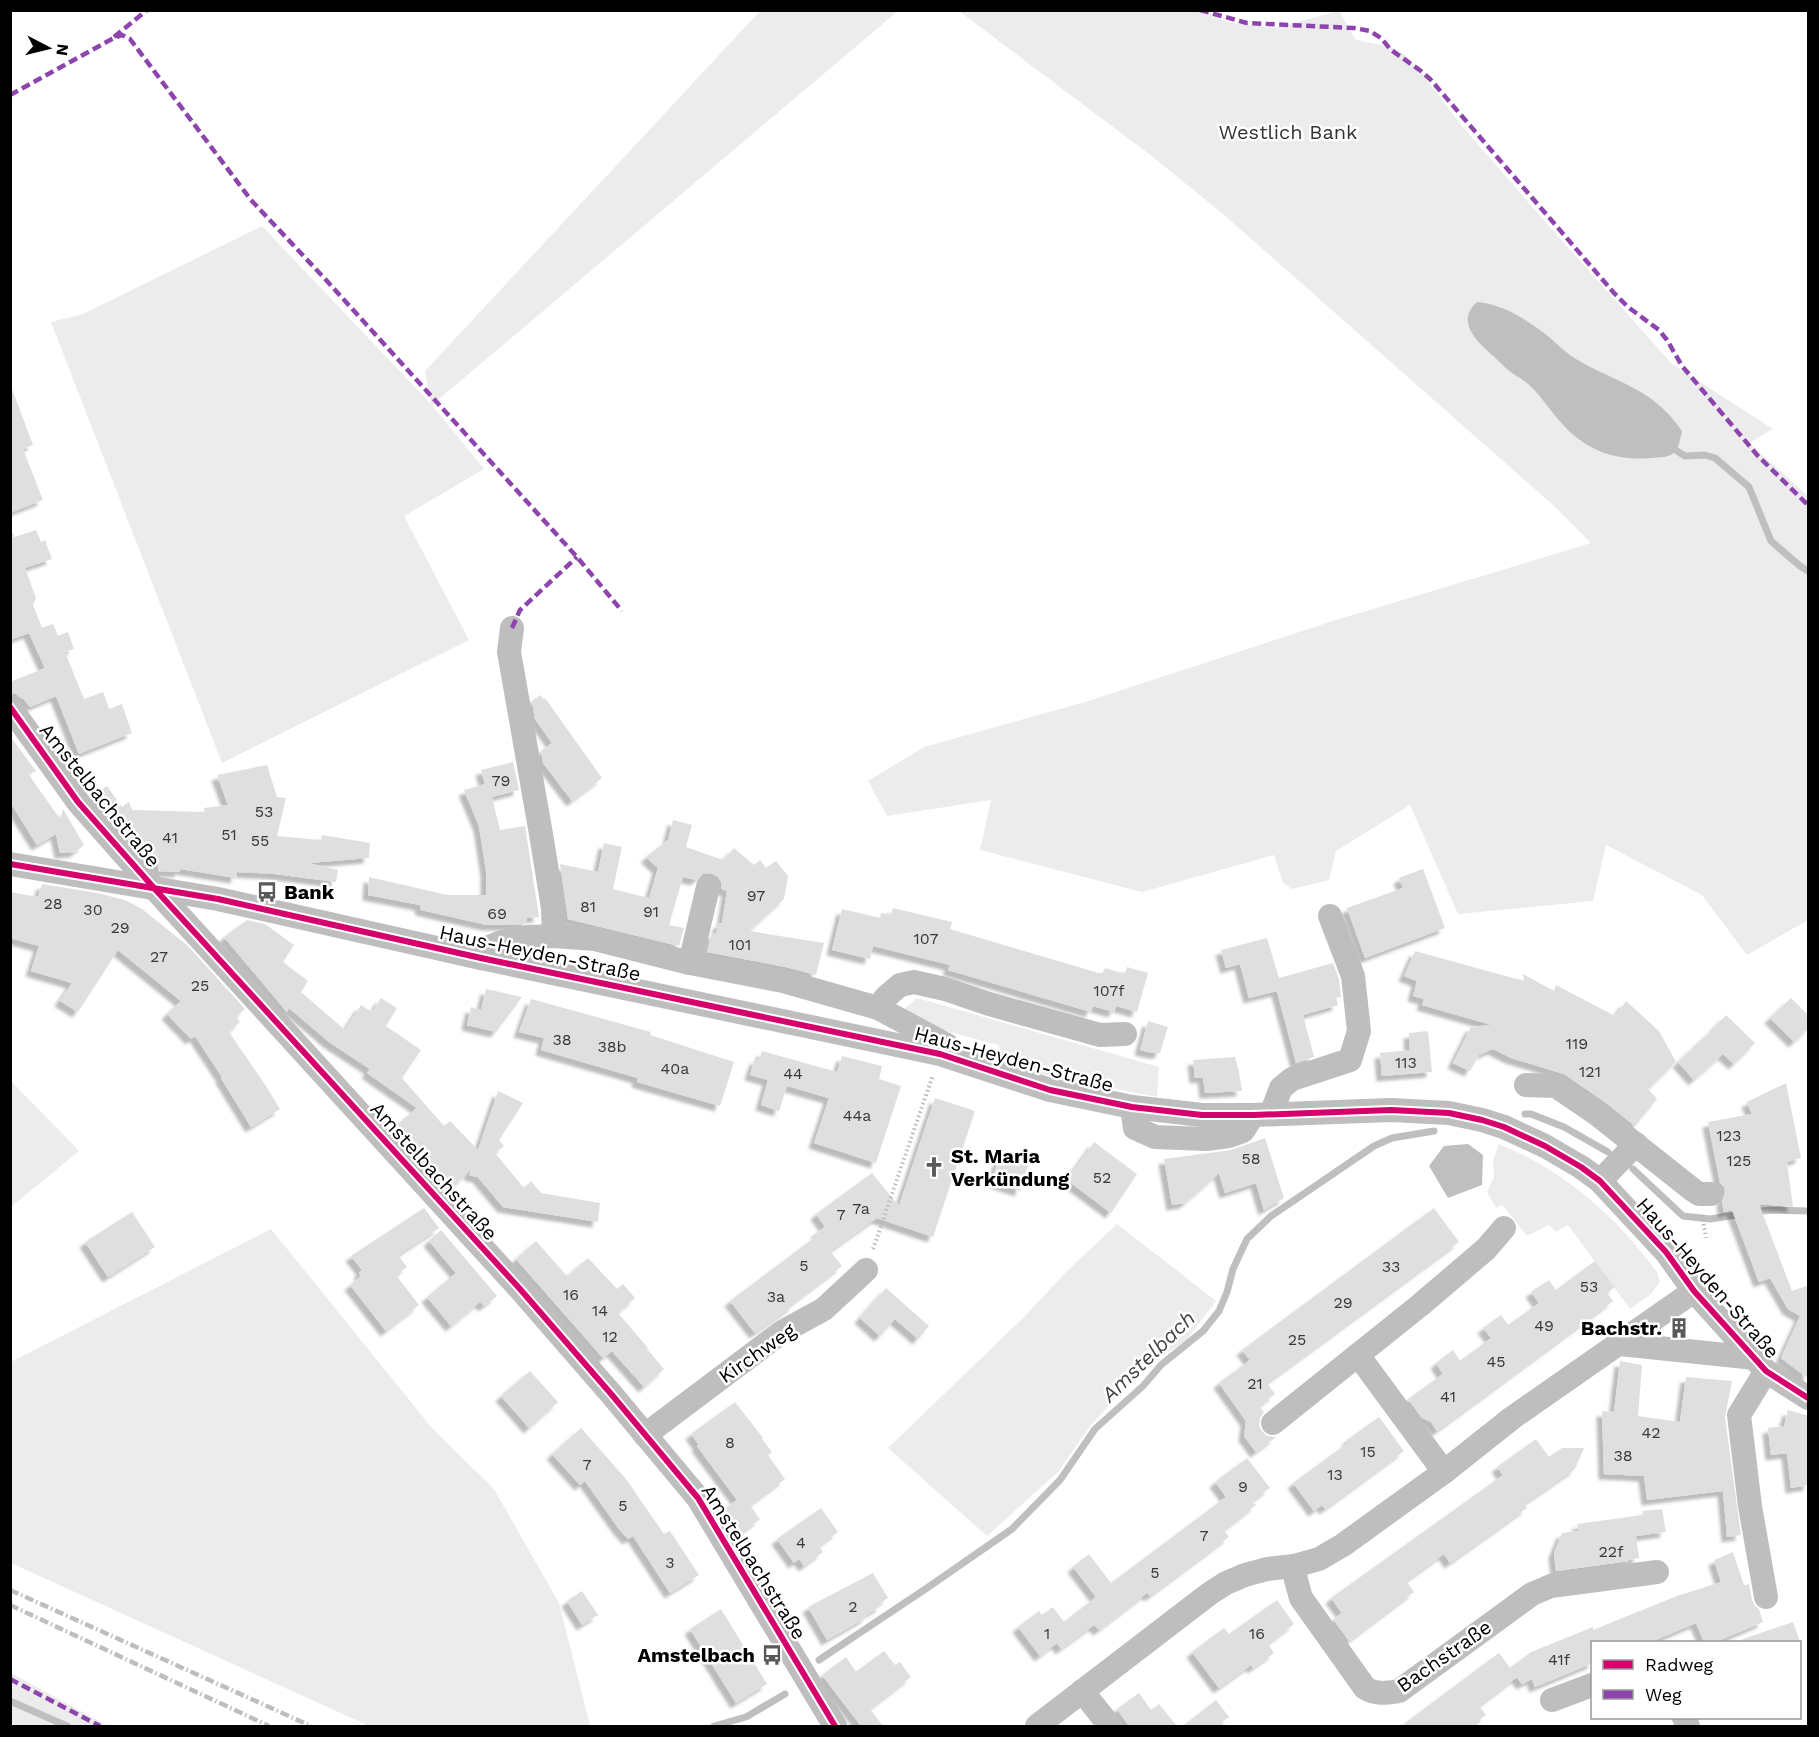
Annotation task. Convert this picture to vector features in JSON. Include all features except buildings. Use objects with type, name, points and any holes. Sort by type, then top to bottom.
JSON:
[{"type":"street","name":"Haus-Heyden-Straße","points":[[512,628],[509,652],[542,834],[553,908],[554,936]]},
{"type":"street","name":"Amstelbachstraße","points":[[10,707],[78,802],[194,933],[520,1289],[698,1498],[835,1726]]},
{"type":"street","name":"Haus-Heyden-Straße","points":[[10,864],[218,899],[481,958],[951,1057],[1050,1090],[1132,1107],[1136,1128],[1155,1137],[1206,1139],[1229,1136],[1243,1131],[1262,1114],[1391,1110],[1449,1113],[1504,1127],[1536,1141],[1581,1167],[1619,1161],[1699,1194],[1711,1194]]},
{"type":"street","points":[[690,963],[708,888]]},
{"type":"street","points":[[194,933],[198,911],[205,904],[218,899]]},
{"type":"street","points":[[1262,1114],[1281,1088],[1292,1078],[1350,1060],[1359,1031],[1353,976],[1330,916]]},
{"type":"street","name":"Haus-Heyden-Straße","points":[[481,958],[486,948],[501,942],[526,937],[554,936],[595,939],[690,963],[783,981],[878,1008],[947,1045],[951,1057]]},
{"type":"street","points":[[878,1008],[886,997],[900,985],[914,982],[945,988],[989,1004],[1100,1035],[1125,1034]]},
{"type":"street","name":"Haus-Heyden-Straße","points":[[1526,1085],[1556,1086],[1597,1114],[1666,1252],[1694,1291],[1760,1365],[1809,1398]]},
{"type":"street","points":[[1273,1423],[1486,1249],[1504,1228]]},
{"type":"street","name":"Kirchweg","points":[[645,1435],[782,1332],[824,1309],[866,1270]]},
{"type":"street","points":[[1037,1726],[1226,1583],[1267,1569],[1294,1566],[1319,1558],[1343,1545],[1444,1472],[1512,1418],[1694,1291]]},
{"type":"street","points":[[1620,1344],[1760,1365]]},
{"type":"street","points":[[1358,1354],[1444,1472]]},
{"type":"street","name":"Haus-Heyden-Straße","points":[[1760,1365],[1739,1415],[1750,1506],[1766,1598]]},
{"type":"street","name":"Bachstraße","points":[[1294,1566],[1301,1598],[1365,1688],[1387,1694],[1400,1691],[1532,1594],[1551,1587],[1657,1572]]},
{"type":"street","points":[[1552,1700],[1591,1686]]},
{"type":"street","points":[[1082,1691],[1110,1726]]},
{"type":"path","points":[[866,1270],[951,1057]]},
{"type":"path","points":[[1703,1222],[1706,1238]]},
{"type":"green space","points":[[760,11],[898,11],[432,405],[484,469],[404,516],[469,640],[222,763],[51,322],[83,314],[262,226],[431,404],[425,371]]},
{"type":"green space","name":"Westlich Bank","points":[[959,11],[1206,11],[1228,22],[1274,28],[1339,11],[1356,40],[1392,47],[1404,54],[1462,126],[1672,364],[1773,429],[1749,443],[1808,496],[1808,920],[1747,955],[1702,895],[1606,845],[1593,901],[1458,914],[1410,805],[1336,851],[1329,880],[1292,889],[1283,883],[1274,855],[1142,892],[980,850],[991,800],[887,816],[868,781],[924,747],[1085,702],[1330,622],[1591,543],[1553,505],[1223,214],[1153,157]]},
{"type":"green space","points":[[917,998],[1159,1067],[1157,1097],[1032,1072],[1003,1062],[999,1045],[949,1032],[902,1011]]},
{"type":"green space","points":[[11,1081],[79,1151],[10,1207]]},
{"type":"green space","points":[[1499,1144],[1546,1167],[1567,1181],[1606,1214],[1641,1251],[1657,1272],[1660,1282],[1651,1294],[1630,1309],[1568,1225],[1556,1232],[1549,1225],[1527,1236],[1502,1205],[1496,1208],[1487,1192],[1494,1177],[1493,1160]]},
{"type":"green space","points":[[1117,1224],[1216,1301],[1185,1342],[1160,1357],[1121,1393],[1091,1425],[1058,1472],[987,1536],[888,1448]]},
{"type":"green space","points":[[271,1229],[432,1428],[494,1489],[559,1603],[590,1726],[369,1726],[11,1563],[11,1362]]},
{"type":"green space","points":[[11,1673],[108,1726],[11,1726]]},
{"type":"shaded area","points":[[1477,302],[1504,309],[1521,317],[1576,359],[1634,388],[1659,405],[1682,431],[1673,454],[1664,457],[1626,458],[1604,453],[1584,443],[1561,423],[1525,381],[1506,368],[1474,336],[1470,330],[1468,316]]},
{"type":"shaded area","points":[[1468,1144],[1483,1155],[1482,1185],[1448,1198],[1429,1166],[1444,1146]]},
{"type":"waterway","points":[[1677,451],[1685,456],[1705,455],[1715,458],[1749,487],[1771,541],[1808,571]]},
{"type":"waterway","name":"Amstelbach","points":[[1525,1114],[1531,1114],[1564,1127],[1608,1152]]},
{"type":"waterway","name":"Amstelbach","points":[[819,1660],[1012,1529],[1060,1480],[1095,1429],[1143,1386],[1161,1365],[1203,1331],[1219,1311],[1233,1269],[1247,1239],[1271,1216],[1374,1146],[1392,1138],[1434,1131]]},
{"type":"waterway","name":"Amstelbach","points":[[1633,1169],[1683,1216],[1710,1219],[1743,1214]]},
{"type":"waterway","name":"Amstelbach","points":[[1754,1212],[1808,1211]]},
{"type":"waterway","name":"Amstelbach","points":[[714,1726],[746,1717],[785,1694]]},
{"type":"waterway","name":"Amstelbach","points":[[10,1701],[67,1726]]},
{"type":"railway","points":[[10,1590],[311,1726]]},
{"type":"railway","points":[[10,1605],[269,1726]]},
{"type":"marked path","points":[[114,37],[147,10]]},
{"type":"marked path","points":[[1200,10],[1247,23],[1354,28],[1370,31],[1381,38],[1391,50],[1430,79],[1614,293],[1628,307],[1659,330],[1682,366],[1758,456],[1808,505]]},
{"type":"marked path","points":[[10,95],[112,39],[122,35],[130,39],[251,200],[577,557],[622,611]]},
{"type":"marked path","points":[[512,628],[520,610],[577,557]]},
{"type":"marked path","points":[[10,1679],[100,1726]]},
{"type":"cycle path","points":[[10,707],[78,802],[520,1289],[698,1498],[835,1726]]},
{"type":"cycle path","points":[[10,864],[218,899],[481,958],[940,1054],[1050,1090],[1132,1107],[1202,1115],[1391,1110],[1449,1113],[1482,1120],[1504,1127],[1545,1146],[1600,1181],[1666,1252],[1694,1291],[1766,1371],[1808,1398]]},
{"type":"place","name":"Bank","points":[[267,892]]},
{"type":"place","name":"St. Maria Verkündung","points":[[934,1167]]},
{"type":"place","name":"Bachstr.","points":[[1679,1328]]},
{"type":"place","name":"Amstelbach","points":[[772,1655]]}]
